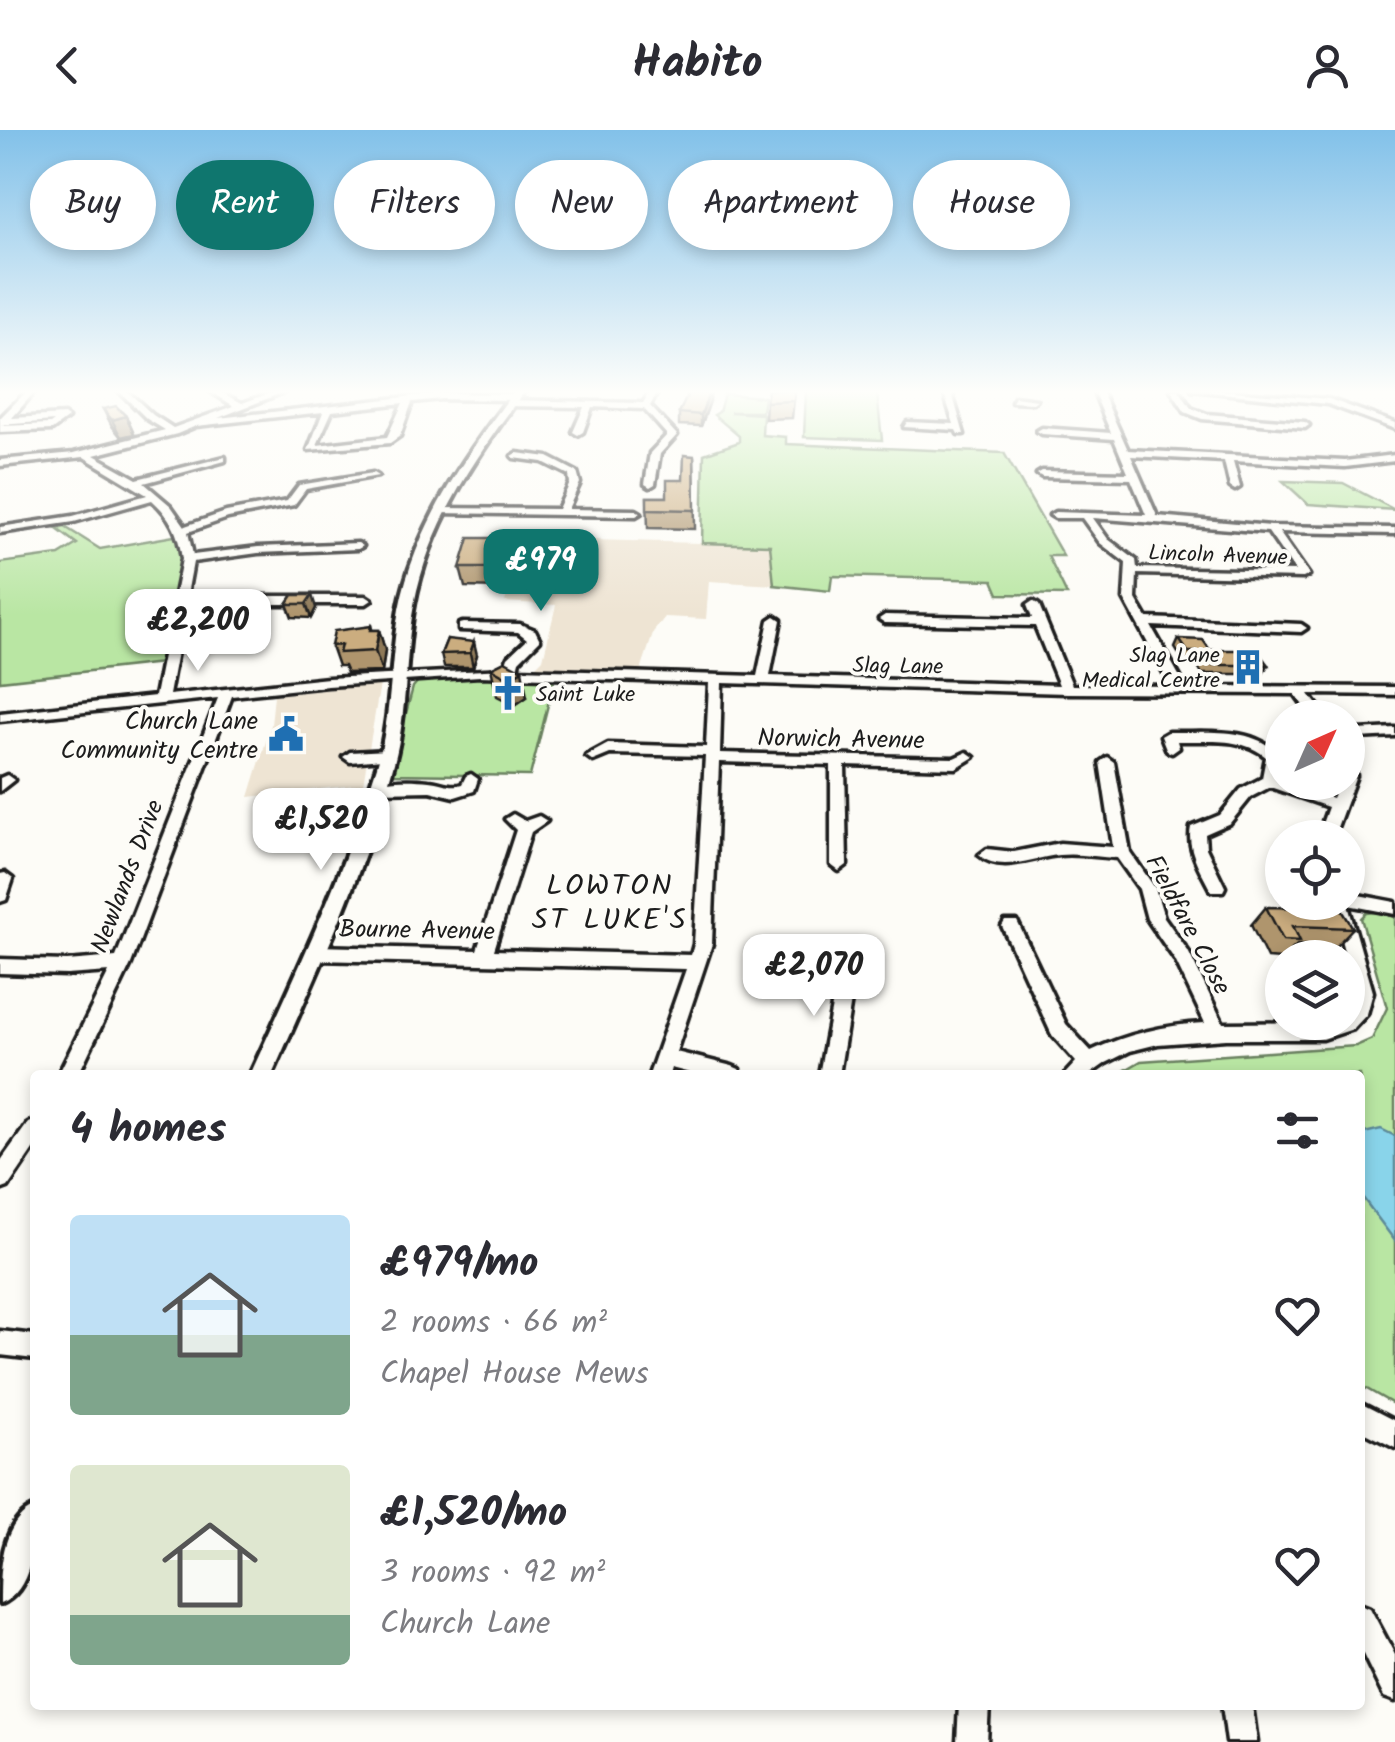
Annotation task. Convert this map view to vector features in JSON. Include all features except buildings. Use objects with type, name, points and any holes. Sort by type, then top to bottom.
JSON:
[{"type":"main road","points":[[264,1070],[379,786],[388,754],[407,605],[440,511],[467,465]]},
{"type":"main road","points":[[0,1588],[30,1532]]},
{"type":"street","points":[[104,465],[154,496],[174,514],[183,530],[188,559],[162,700]]},
{"type":"street","points":[[134,483],[199,465]]},
{"type":"street","points":[[559,465],[592,470]]},
{"type":"street","points":[[650,484],[653,465]]},
{"type":"street","points":[[1130,465],[1153,518]]},
{"type":"street","points":[[1230,465],[1236,487]]},
{"type":"street","points":[[561,513],[575,483],[569,469]]},
{"type":"street","points":[[1042,474],[1135,476]]},
{"type":"street","points":[[183,530],[226,515],[290,503],[303,486],[373,476]]},
{"type":"street","points":[[0,530],[74,519],[154,496]]},
{"type":"street","points":[[440,511],[636,513]]},
{"type":"street","points":[[1055,515],[1153,518],[1270,529],[1395,531]]},
{"type":"street","points":[[1085,515],[1104,541],[1132,562],[1130,600],[1181,690]]},
{"type":"street","name":"Lincoln Avenue","points":[[1134,571],[1303,575],[1270,529]]},
{"type":"street","points":[[188,559],[258,550],[339,551],[358,546]]},
{"type":"street","points":[[287,600],[296,584]]},
{"type":"street","points":[[178,611],[245,600],[366,600]]},
{"type":"street","points":[[1033,605],[1067,688]]},
{"type":"street","points":[[883,619],[1040,622]]},
{"type":"street","points":[[763,681],[775,620]]},
{"type":"street","points":[[1143,622],[1304,630]]},
{"type":"street","points":[[463,626],[520,628],[530,633],[534,640],[513,660],[509,672]]},
{"type":"street","name":"Slag Lane","points":[[0,717],[400,676],[509,672],[1067,688],[1395,690]]},
{"type":"street","points":[[693,1070],[662,1066],[703,944],[716,680]]},
{"type":"street","points":[[1300,692],[1306,700]]},
{"type":"street","name":"Newlands Drive","points":[[70,1070],[122,964],[227,693]]},
{"type":"street","points":[[1365,734],[1390,736]]},
{"type":"street","points":[[1165,740],[1250,740],[1265,750]]},
{"type":"street","name":"Norwich Avenue","points":[[593,756],[608,749],[838,761],[956,763],[967,757]]},
{"type":"street","points":[[350,756],[388,754]]},
{"type":"street","points":[[838,761],[838,864]]},
{"type":"street","name":"Fieldfare Close","points":[[1089,775],[1108,770],[1122,853],[1147,888],[1156,918],[1182,956],[1219,1033]]},
{"type":"street","points":[[379,786],[430,786],[455,792],[475,783]]},
{"type":"street","points":[[1217,887],[1217,867],[1198,848],[1197,831],[1224,819],[1246,793],[1265,784]]},
{"type":"street","points":[[1323,800],[1335,804]]},
{"type":"street","points":[[1327,820],[1337,800]]},
{"type":"street","points":[[484,954],[526,823]]},
{"type":"street","points":[[987,856],[1014,858],[1060,850],[1122,853]]},
{"type":"street","points":[[1365,902],[1395,908]]},
{"type":"street","points":[[1012,926],[1081,1069],[1104,1050],[1144,1036],[1338,1028],[1358,1014],[1364,992],[1344,920]]},
{"type":"street","name":"Bourne Avenue","points":[[314,953],[698,962]]},
{"type":"street","points":[[830,1070],[840,965],[865,961]]},
{"type":"street","points":[[0,966],[66,968],[122,964]]},
{"type":"street","points":[[0,1180],[30,1137]]},
{"type":"street","points":[[0,1343],[30,1346]]},
{"type":"street","points":[[1365,1419],[1395,1435]]},
{"type":"street","points":[[1365,1628],[1395,1686]]},
{"type":"street","points":[[972,1742],[974,1710]]},
{"type":"street","points":[[1238,1710],[1242,1742]]},
{"type":"shaded area","points":[[523,538],[770,545],[774,585],[709,581],[706,619],[665,617],[654,631],[640,673],[533,669],[543,659],[556,605],[505,602]]},
{"type":"shaded area","points":[[380,684],[363,784],[249,797],[271,725],[274,695]]},
{"type":"green space","points":[[704,465],[1011,465],[1063,556],[1048,556],[1067,595],[999,594],[993,580],[832,576],[830,591],[774,585],[770,545],[702,543]]},
{"type":"green space","points":[[1283,481],[1343,483],[1395,510],[1308,504]]},
{"type":"green space","points":[[65,527],[100,549],[180,535],[182,557],[161,663],[0,681],[0,563],[59,555],[77,544],[57,529]]},
{"type":"green space","points":[[478,675],[554,681],[530,776],[390,774],[413,687],[419,680]]},
{"type":"green space","points":[[1376,912],[1395,917],[1395,1405],[1365,1388],[1365,1070],[1126,1070],[1141,1061],[1356,1046],[1372,1039],[1387,1008],[1362,920],[1365,914]]},
{"type":"water","points":[[1381,1129],[1395,1136],[1395,1241],[1365,1201],[1365,1133]]},
{"type":"place","name":"Slag Lane Medical Centre","points":[[1248,667]]},
{"type":"place","name":"Saint Luke","points":[[508,693]]},
{"type":"place","name":"Church Lane Community Centre","points":[[286,734]]},
{"type":"district","name":"LOWTON ST LUKE'S","points":[[610,902]]}]
